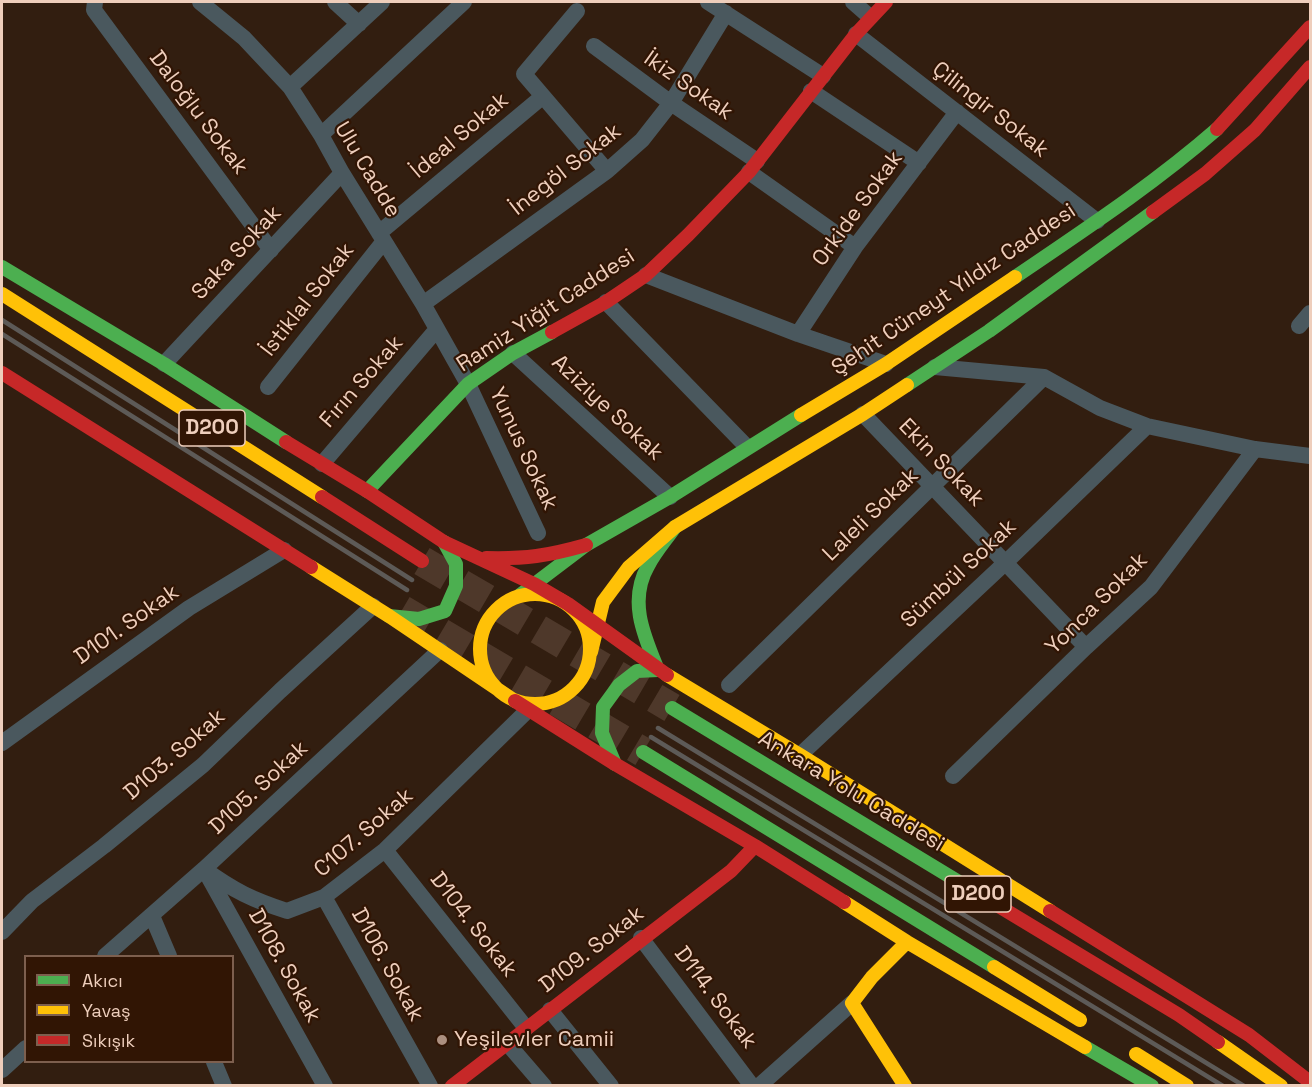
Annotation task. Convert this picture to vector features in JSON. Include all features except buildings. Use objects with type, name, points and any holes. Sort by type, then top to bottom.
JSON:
[{"type":"main road","name":"Ramiz Yiğit Caddesi","points":[[367,491],[468,384],[513,353],[606,302],[646,275],[688,235],[753,166],[856,34],[886,2]]},
{"type":"main road","name":"Şehit Cüneyt Yıldız Caddesi","points":[[586,545],[886,364],[1097,221],[1186,156],[1226,120],[1311,27]]},
{"type":"main road","points":[[586,545],[520,595],[506,602],[494,612],[485,625],[481,640],[481,656],[485,671],[493,684],[505,695],[520,702],[536,704],[553,701],[567,694],[579,682],[587,668],[603,602],[629,567],[675,527],[863,414],[989,331],[1205,174],[1255,130],[1311,67]]},
{"type":"main road","points":[[2,267],[164,364],[444,542],[534,584],[568,604],[658,670],[800,754],[1249,1035],[1311,1082]]},
{"type":"main road","name":"D200","points":[[2,294],[422,561]]},
{"type":"main road","name":"D200","points":[[2,358],[393,611]]},
{"type":"main road","points":[[2,373],[373,606],[419,619],[445,611],[456,586],[456,564],[444,542]]},
{"type":"main road","points":[[658,670],[637,615],[638,594],[642,575],[675,527]]},
{"type":"main road","points":[[476,558],[521,559],[547,556],[586,545]]},
{"type":"main road","points":[[520,595],[553,596],[568,604],[580,617],[588,634],[591,652]]},
{"type":"main road","points":[[393,611],[440,650],[528,710],[754,846],[907,942],[1152,1086]]},
{"type":"main road","points":[[615,764],[602,733],[603,707],[619,685],[637,671],[658,670]]},
{"type":"main road","name":"Ankara Yolu Caddesi","points":[[672,708],[1179,1015],[1281,1086]]},
{"type":"main road","name":"D200","points":[[643,752],[1096,1030]]},
{"type":"main road","name":"D109. Sokak","points":[[458,1084],[641,938],[731,871],[754,846]]},
{"type":"main road","points":[[905,1086],[852,1003],[872,977],[907,942]]},
{"type":"main road","points":[[1126,1048],[1187,1086]]},
{"type":"street","name":"Daloğlu Sokak","points":[[95,2],[94,10],[271,250]]},
{"type":"street","name":"Ulu Cadde","points":[[200,2],[244,38],[290,87],[423,304],[468,384]]},
{"type":"street","points":[[335,2],[359,24]]},
{"type":"street","points":[[290,87],[382,2]]},
{"type":"street","points":[[321,135],[464,2]]},
{"type":"street","points":[[708,2],[823,75]]},
{"type":"street","points":[[853,2],[870,17]]},
{"type":"street","name":"İdeal Sokak","points":[[577,12],[524,74],[607,171]]},
{"type":"street","name":"İnegöl Sokak","points":[[423,304],[607,171],[642,140],[671,103],[726,13]]},
{"type":"street","name":"Çilingir Sokak","points":[[856,34],[1097,221]]},
{"type":"street","name":"İkiz Sokak","points":[[594,46],[753,166],[855,247]]},
{"type":"street","points":[[811,91],[919,163]]},
{"type":"street","name":"İdeal Sokak","points":[[381,237],[542,97]]},
{"type":"street","name":"Orkide Sokak","points":[[798,334],[855,247],[957,112]]},
{"type":"street","name":"Saka Sokak","points":[[164,364],[342,172]]},
{"type":"street","name":"İstiklal Sokak","points":[[268,387],[381,237]]},
{"type":"street","points":[[646,275],[798,334],[886,364]]},
{"type":"street","points":[[606,302],[747,447]]},
{"type":"street","points":[[1299,326],[1311,313]]},
{"type":"street","name":"Fırın Sokak","points":[[322,464],[437,329]]},
{"type":"street","name":"Aziziye Sokak","points":[[513,353],[670,496]]},
{"type":"street","points":[[935,367],[1044,376],[1100,408],[1147,426],[1255,449],[1311,456]]},
{"type":"street","name":"Laleli Sokak","points":[[729,685],[1044,376]]},
{"type":"street","name":"Yunus Sokak","points":[[468,384],[538,533]]},
{"type":"street","name":"Ekin Sokak","points":[[863,414],[1086,647]]},
{"type":"street","name":"Sümbül Sokak","points":[[800,754],[1005,563],[1147,426]]},
{"type":"street","name":"Yonca Sokak","points":[[953,776],[1151,587],[1255,449]]},
{"type":"street","name":"D101. Sokak","points":[[2,742],[189,608],[284,550]]},
{"type":"street","name":"D103. Sokak","points":[[2,932],[32,901],[203,765],[373,606]]},
{"type":"street","name":"D105. Sokak","points":[[107,955],[204,870],[440,650]]},
{"type":"street","name":"C107. Sokak","points":[[204,870],[231,889],[287,911],[324,897],[385,850],[528,710]]},
{"type":"street","name":"D104. Sokak","points":[[385,850],[526,1028]]},
{"type":"street","name":"D108. Sokak","points":[[204,870],[325,1086]]},
{"type":"street","name":"D106. Sokak","points":[[324,897],[430,1086]]},
{"type":"street","points":[[152,916],[168,955]]},
{"type":"street","name":"D114. Sokak","points":[[641,938],[752,1086]]},
{"type":"street","points":[[759,1086],[852,1003]]},
{"type":"street","points":[[550,1010],[611,1086]]},
{"type":"street","points":[[507,1043],[544,1086]]},
{"type":"street","points":[[2,1070],[24,1049]]},
{"type":"street","points":[[213,1063],[224,1086]]},
{"type":"tunnel","points":[[422,561],[672,708]]},
{"type":"tunnel","points":[[402,610],[643,752]]},
{"type":"railway","points":[[2,320],[412,580]]},
{"type":"railway","points":[[2,334],[407,590]]},
{"type":"railway","points":[[658,728],[1244,1086]]},
{"type":"railway","points":[[651,737],[1223,1086]]},
{"type":"traffic: fast","points":[[1015,277],[1144,188],[1217,129]]},
{"type":"traffic: fast","points":[[907,385],[989,331],[1153,212]]},
{"type":"traffic: fast","points":[[2,267],[164,364],[286,442]]},
{"type":"traffic: fast","points":[[367,491],[468,384],[513,353],[552,332]]},
{"type":"traffic: fast","points":[[520,595],[586,545],[670,497],[801,415]]},
{"type":"traffic: fast","points":[[615,764],[602,733],[603,707],[619,685],[637,671],[658,670],[643,631],[639,592],[642,579],[651,561],[675,527]]},
{"type":"traffic: fast","points":[[389,616],[419,619],[445,611],[456,586],[456,564],[444,542]]},
{"type":"traffic: fast","points":[[672,708],[982,896]]},
{"type":"traffic: fast","points":[[643,752],[994,967]]},
{"type":"traffic: fast","points":[[1085,1047],[1152,1086]]},
{"type":"traffic: slow","points":[[801,415],[886,364],[1015,277]]},
{"type":"traffic: slow","points":[[2,294],[322,497]]},
{"type":"traffic: slow","points":[[591,652],[603,602],[629,567],[675,527],[907,385]]},
{"type":"traffic: slow","points":[[311,567],[389,616],[515,701]]},
{"type":"traffic: slow","points":[[535,594],[556,598],[574,610],[586,628],[590,649],[586,670],[574,688],[556,700],[535,704],[514,700],[496,688],[484,670],[480,649],[484,628],[496,610],[514,598],[535,594]]},
{"type":"traffic: slow","points":[[667,675],[1050,911]]},
{"type":"traffic: slow","points":[[844,902],[1085,1047]]},
{"type":"traffic: slow","points":[[905,1086],[852,1003],[872,977],[907,942]]},
{"type":"traffic: slow","points":[[994,967],[1080,1020]]},
{"type":"traffic: slow","points":[[1218,1042],[1281,1086]]},
{"type":"traffic: slow","points":[[1136,1054],[1187,1086]]},
{"type":"traffic: jam","points":[[552,332],[606,302],[646,275],[688,235],[749,172],[856,34],[886,2]]},
{"type":"traffic: jam","points":[[1217,129],[1310,27]]},
{"type":"traffic: jam","points":[[1153,212],[1205,174],[1255,130],[1310,67]]},
{"type":"traffic: jam","points":[[2,373],[311,567]]},
{"type":"traffic: jam","points":[[286,442],[367,491],[444,542],[534,584],[568,604],[667,675]]},
{"type":"traffic: jam","points":[[322,497],[422,561]]},
{"type":"traffic: jam","points":[[486,558],[536,556],[586,545]]},
{"type":"traffic: jam","points":[[515,701],[844,902]]},
{"type":"traffic: jam","points":[[452,1086],[731,871],[755,846]]},
{"type":"traffic: jam","points":[[982,896],[1179,1015],[1218,1042]]},
{"type":"traffic: jam","points":[[1050,911],[1249,1035],[1310,1082]]},
{"type":"place","name":"Yeşilevler Camii","points":[[442,1040]]}]
